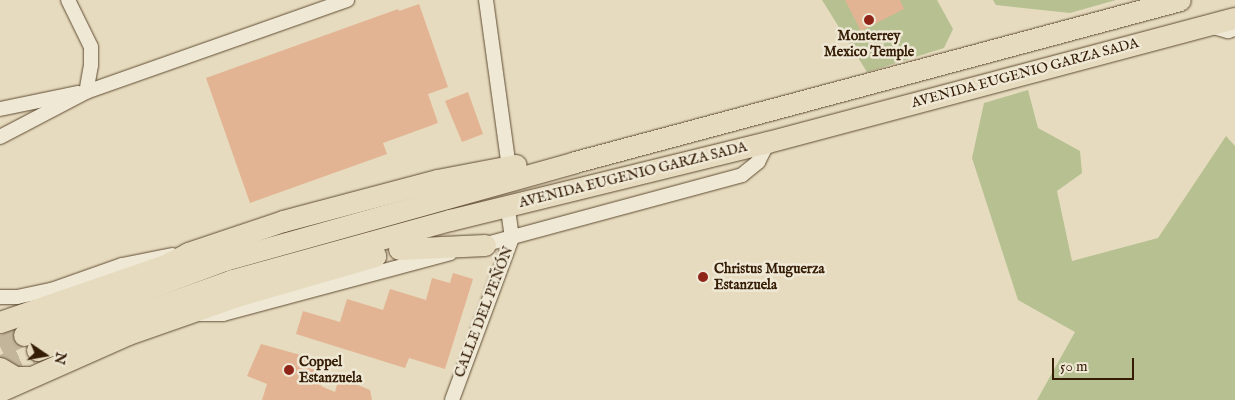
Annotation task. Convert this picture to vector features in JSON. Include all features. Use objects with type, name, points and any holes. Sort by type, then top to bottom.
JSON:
[{"type":"highway","name":"AVENIDA EUGENIO GARZA SADA","points":[[1180,0],[1137,5],[225,260],[31,342],[232,280],[558,194],[768,142],[1235,18]]},
{"type":"highway","points":[[0,331],[8,319],[163,266],[188,253],[283,221],[437,180],[560,158],[575,162]]},
{"type":"highway","points":[[0,391],[98,346],[237,296],[399,250],[509,216],[558,194]]},
{"type":"highway","points":[[399,250],[485,244]]},
{"type":"highway","points":[[0,368],[15,377],[30,377]]},
{"type":"street","points":[[68,0],[91,46],[91,65],[86,92]]},
{"type":"street","points":[[0,137],[86,92],[347,0]]},
{"type":"street","points":[[486,0],[509,167]]},
{"type":"street","points":[[1207,25],[1228,31],[1235,29]]},
{"type":"street","points":[[0,109],[86,92]]},
{"type":"street","points":[[189,313],[213,316],[223,314],[742,175],[758,162],[768,142]]},
{"type":"street","points":[[509,216],[512,238]]},
{"type":"street","name":"CALLE DEL PEÑÓN","points":[[452,400],[512,238]]},
{"type":"street","points":[[0,297],[17,297],[51,290],[122,266],[188,253]]},
{"type":"green space","points":[[822,0],[937,0],[953,29],[944,48],[867,72]]},
{"type":"green space","points":[[993,0],[1116,0],[1070,13],[996,5]]},
{"type":"green space","points":[[1028,90],[1038,128],[1080,151],[1082,173],[1057,191],[1072,261],[1158,238],[1226,136],[1235,146],[1235,400],[1037,400],[1075,332],[1018,300],[972,158],[984,103]]},
{"type":"building","name":"Monterrey Mexico Temple","points":[[845,0],[900,0],[904,9],[861,31]]},
{"type":"building","points":[[419,4],[448,87],[428,94],[438,123],[383,143],[387,154],[250,203],[206,78],[398,9],[399,11]]},
{"type":"building","points":[[468,92],[483,134],[462,142],[445,101]]},
{"type":"building","points":[[453,273],[473,279],[445,369],[409,358],[405,368],[296,334],[303,311],[340,322],[347,299],[383,310],[390,289],[426,300],[432,278],[450,283]]},
{"type":"building","name":"Coppel Estanzuela","points":[[261,344],[329,363],[321,386],[335,392],[339,377],[370,390],[372,400],[262,400],[267,384],[247,376]]},
{"type":"tunnel","points":[[0,346],[24,335]]},
{"type":"tunnel","points":[[0,366],[37,350]]},
{"type":"place","name":"Monterrey Mexico Temple","points":[[869,20]]},
{"type":"place","name":"Christus Muguerza Estanzuela","points":[[703,277]]},
{"type":"place","name":"Coppel Estanzuela","points":[[289,370]]}]
